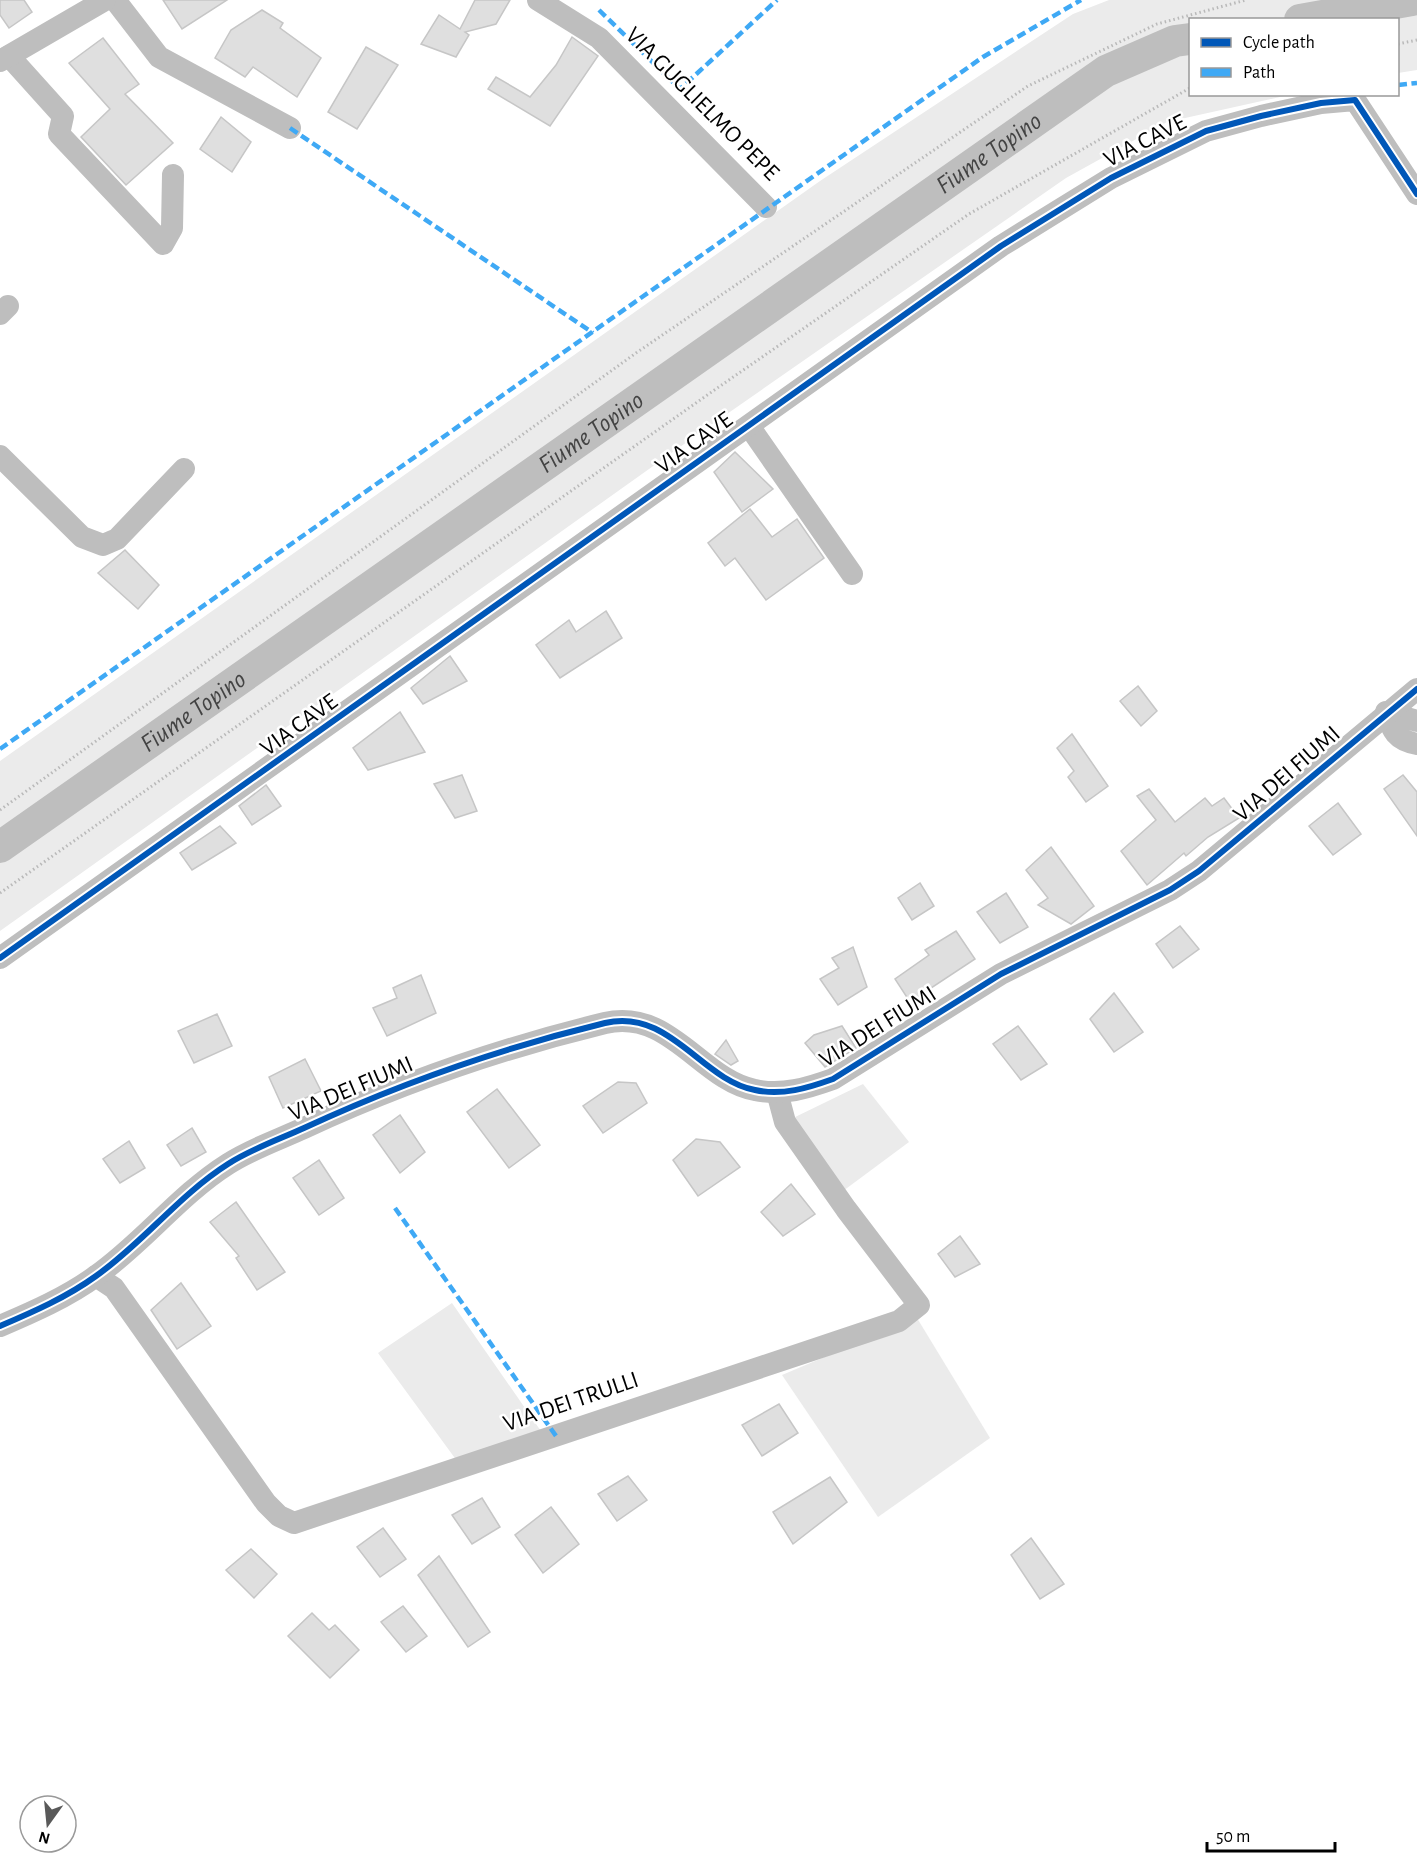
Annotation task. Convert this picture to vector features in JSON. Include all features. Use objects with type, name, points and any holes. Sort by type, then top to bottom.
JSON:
[{"type":"street","points":[[105,0],[5,58],[63,116],[59,134],[162,244],[172,228],[173,175]]},
{"type":"street","points":[[115,0],[159,57],[290,128]]},
{"type":"street","name":"VIA GUGLIELMO PEPE","points":[[538,0],[599,38],[766,207]]},
{"type":"street","name":"VIA CAVE","points":[[0,958],[1000,246],[1111,178],[1206,130],[1311,105],[1355,100],[1417,194]]},
{"type":"street","name":"VIA CAVE","points":[[749,426],[852,574]]},
{"type":"street","points":[[0,456],[82,537],[104,545],[117,539],[184,469]]},
{"type":"street","name":"VIA DEI FIUMI","points":[[0,1326],[42,1308],[96,1276],[194,1188],[230,1162],[414,1080],[598,1026],[635,1022],[658,1029],[733,1081],[754,1090],[777,1092],[805,1089],[833,1079],[1001,974],[1170,890],[1238,840],[1386,712],[1417,689]]},
{"type":"street","points":[[1386,712],[1417,721]]},
{"type":"street","name":"VIA DEI FIUMI","points":[[1386,712],[1392,730],[1410,742]]},
{"type":"street","name":"VIA DEI FIUMI","points":[[1347,745],[1410,742]]},
{"type":"street","name":"VIA DEI TRULLI","points":[[96,1276],[114,1288],[266,1503],[279,1516],[294,1522],[899,1321],[919,1305],[846,1209],[785,1122],[777,1092]]},
{"type":"path","points":[[0,810],[636,353],[1028,86],[1157,24],[1246,0]]},
{"type":"path","points":[[1399,44],[1417,40]]},
{"type":"path","points":[[0,893],[704,397],[969,214],[1189,89]]},
{"type":"shaded area","points":[[1109,0],[1417,0],[1417,70],[1399,73],[1399,18],[1189,18],[1189,96],[1284,96],[1167,122],[1066,178],[701,432],[0,931],[0,761],[820,181],[1073,14]]},
{"type":"shaded area","points":[[863,1084],[909,1142],[843,1191],[789,1120]]},
{"type":"shaded area","points":[[452,1303],[543,1434],[457,1461],[378,1353]]},
{"type":"shaded area","points":[[917,1318],[990,1438],[878,1517],[782,1375]]},
{"type":"building","points":[[0,0],[24,0],[32,12],[9,28],[0,15]]},
{"type":"building","points":[[163,0],[227,0],[182,29]]},
{"type":"building","points":[[475,0],[510,0],[496,24],[465,32],[469,35],[456,57],[421,44],[439,15],[460,29]]},
{"type":"building","points":[[262,10],[283,23],[280,28],[321,58],[297,97],[253,67],[245,77],[215,58],[231,30]]},
{"type":"building","points":[[572,37],[598,56],[550,126],[488,89],[496,77],[530,97],[556,65]]},
{"type":"building","points":[[103,38],[139,84],[125,94],[173,143],[126,185],[81,137],[110,109],[69,63]]},
{"type":"building","points":[[366,47],[398,65],[357,129],[328,112]]},
{"type":"building","points":[[221,117],[251,142],[232,172],[200,149]]},
{"type":"building","points":[[735,452],[773,489],[742,512],[714,472]]},
{"type":"building","points":[[750,509],[772,537],[797,519],[824,558],[766,600],[735,558],[725,566],[708,543]]},
{"type":"building","points":[[125,550],[159,585],[138,609],[98,573]]},
{"type":"building","points":[[606,611],[622,638],[560,678],[536,645],[569,620],[576,632]]},
{"type":"building","points":[[450,656],[467,681],[423,704],[411,688]]},
{"type":"building","points":[[1138,686],[1157,711],[1141,726],[1120,701]]},
{"type":"building","points":[[400,712],[425,752],[368,770],[353,748]]},
{"type":"building","points":[[1072,734],[1108,786],[1086,802],[1068,777],[1074,771],[1057,748]]},
{"type":"building","points":[[462,775],[477,811],[455,818],[434,784]]},
{"type":"building","points":[[1403,775],[1417,792],[1417,836],[1384,789]]},
{"type":"building","points":[[266,785],[281,806],[252,825],[239,806]]},
{"type":"building","points":[[1149,789],[1175,822],[1205,798],[1212,806],[1224,798],[1239,818],[1208,837],[1186,856],[1184,853],[1147,885],[1121,851],[1156,820],[1137,796]]},
{"type":"building","points":[[1338,803],[1361,834],[1333,855],[1309,826]]},
{"type":"building","points":[[220,826],[236,843],[192,870],[180,853]]},
{"type":"building","points":[[1051,847],[1094,906],[1071,924],[1038,905],[1048,898],[1026,870]]},
{"type":"building","points":[[920,883],[934,906],[912,920],[898,898]]},
{"type":"building","points":[[1006,893],[1028,927],[1000,943],[977,912]]},
{"type":"building","points":[[1180,926],[1199,949],[1173,968],[1156,944]]},
{"type":"building","points":[[956,931],[975,959],[910,1002],[895,979],[929,955],[925,950]]},
{"type":"building","points":[[853,947],[867,987],[838,1005],[820,979],[839,968],[832,958]]},
{"type":"building","points":[[421,975],[436,1013],[387,1036],[373,1008],[397,998],[393,988]]},
{"type":"building","points":[[1114,993],[1143,1032],[1114,1052],[1090,1019]]},
{"type":"building","points":[[217,1014],[232,1046],[194,1063],[178,1031]]},
{"type":"building","points":[[842,1026],[856,1048],[825,1067],[805,1043],[814,1035]]},
{"type":"building","points":[[1018,1026],[1047,1064],[1021,1080],[993,1044]]},
{"type":"building","points":[[726,1040],[738,1061],[731,1065],[715,1054]]},
{"type":"building","points":[[305,1059],[321,1091],[283,1108],[269,1077]]},
{"type":"building","points":[[618,1082],[636,1083],[647,1103],[603,1133],[583,1106]]},
{"type":"building","points":[[497,1089],[540,1145],[509,1168],[467,1112]]},
{"type":"building","points":[[400,1115],[425,1152],[400,1173],[373,1135]]},
{"type":"building","points":[[192,1128],[206,1152],[181,1166],[167,1145]]},
{"type":"building","points":[[696,1139],[720,1142],[740,1167],[698,1196],[673,1160]]},
{"type":"building","points":[[129,1141],[145,1168],[120,1183],[103,1159]]},
{"type":"building","points":[[319,1160],[344,1198],[319,1215],[293,1178]]},
{"type":"building","points":[[791,1184],[815,1214],[783,1236],[761,1212]]},
{"type":"building","points":[[236,1202],[285,1272],[257,1290],[236,1258],[239,1256],[210,1222]]},
{"type":"building","points":[[960,1236],[980,1264],[955,1277],[938,1254]]},
{"type":"building","points":[[181,1283],[211,1326],[177,1349],[151,1310]]},
{"type":"building","points":[[779,1404],[798,1433],[762,1456],[742,1425]]},
{"type":"building","points":[[628,1476],[647,1500],[617,1521],[598,1494]]},
{"type":"building","points":[[830,1477],[847,1502],[793,1544],[773,1512]]},
{"type":"building","points":[[482,1498],[500,1527],[472,1544],[452,1515]]},
{"type":"building","points":[[551,1507],[579,1544],[543,1573],[515,1535]]},
{"type":"building","points":[[383,1528],[406,1559],[380,1577],[357,1547]]},
{"type":"building","points":[[1031,1538],[1064,1584],[1040,1599],[1011,1555]]},
{"type":"building","points":[[251,1549],[277,1574],[254,1598],[226,1570]]},
{"type":"building","points":[[439,1556],[490,1632],[468,1647],[418,1575]]},
{"type":"building","points":[[403,1606],[427,1636],[406,1652],[381,1622]]},
{"type":"building","points":[[312,1613],[329,1630],[335,1625],[359,1650],[330,1678],[288,1636]]},
{"type":"waterway","name":"Fiume Topino","points":[[1311,18],[1412,0]]},
{"type":"waterway","name":"Fiume Topino","points":[[0,847],[1106,71],[1175,41],[1189,39]]},
{"type":"marked path","points":[[599,10],[680,89],[777,0]]},
{"type":"marked path","points":[[0,749],[983,57],[1081,0]]},
{"type":"marked path","points":[[1399,85],[1417,83]]},
{"type":"marked path","points":[[290,128],[593,333]]},
{"type":"marked path","points":[[395,1208],[556,1436]]},
{"type":"cycle path","points":[[0,958],[1001,246],[1111,178],[1206,131],[1321,103],[1355,100],[1417,194]]},
{"type":"cycle path","points":[[0,1326],[37,1310],[85,1284],[130,1249],[210,1176],[246,1154],[377,1096],[490,1055],[605,1023],[628,1021],[648,1026],[667,1035],[718,1073],[736,1084],[755,1090],[785,1092],[833,1079],[1001,974],[1170,890],[1199,871],[1417,689]]}]
